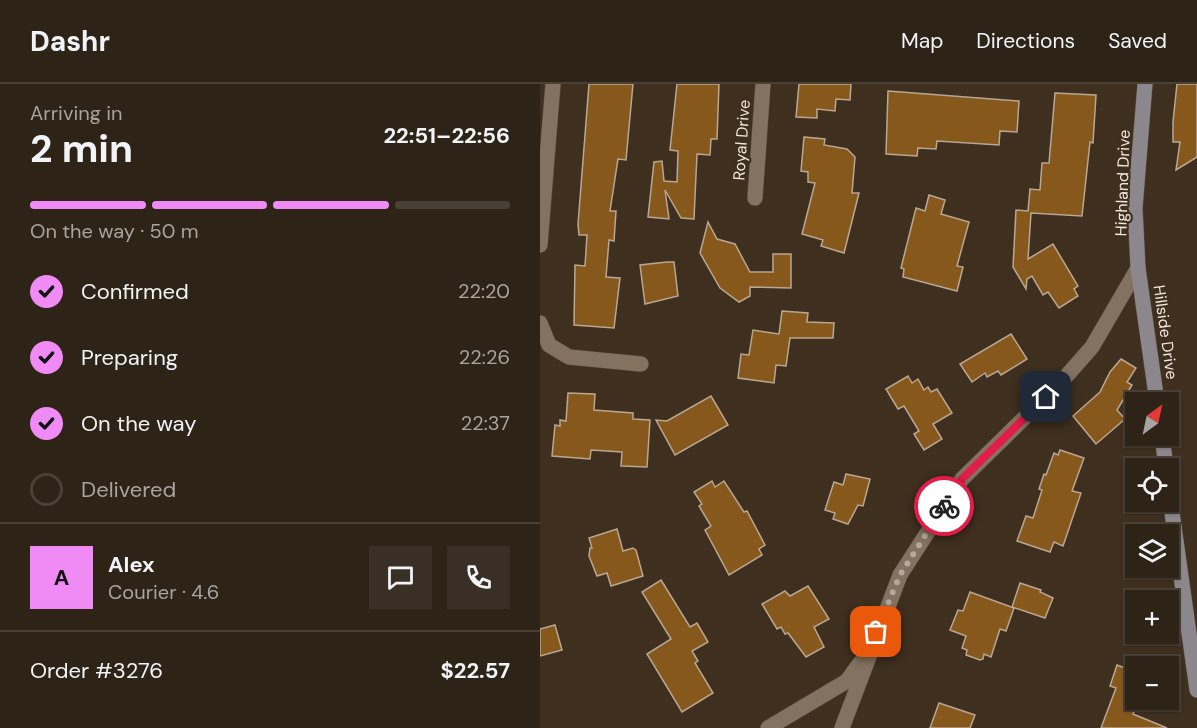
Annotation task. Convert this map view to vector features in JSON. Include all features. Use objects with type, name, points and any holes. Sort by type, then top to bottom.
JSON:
[{"type":"street","points":[[540,245],[553,84]]},
{"type":"street","name":"Royal Drive","points":[[755,198],[763,84]]},
{"type":"street","name":"Highland Drive","points":[[1138,268],[1135,208],[1145,84]]},
{"type":"street","points":[[842,728],[869,651],[900,575],[962,479],[1062,381],[1092,347],[1138,268]]},
{"type":"street","name":"Hillside Drive","points":[[1138,268],[1156,392]]},
{"type":"street","points":[[540,323],[549,345],[569,357],[641,364]]},
{"type":"street","points":[[1172,512],[1197,690]]},
{"type":"street","points":[[768,728],[847,681],[869,651]]},
{"type":"building","points":[[589,84],[633,84],[626,160],[618,159],[610,211],[616,211],[614,241],[609,240],[606,277],[620,278],[614,328],[574,325],[575,265],[585,266],[587,235],[579,235],[578,224]]},
{"type":"building","points":[[677,84],[719,84],[717,139],[711,139],[710,155],[697,154],[694,219],[681,218],[665,190],[669,219],[648,217],[654,162],[662,161],[664,181],[677,182],[678,151],[670,150]]},
{"type":"building","points":[[799,84],[851,84],[850,100],[836,99],[835,111],[817,109],[817,118],[796,117]]},
{"type":"building","points":[[1177,84],[1197,84],[1197,157],[1176,170],[1180,142],[1173,142]]},
{"type":"building","points":[[888,91],[1019,101],[1017,132],[1000,131],[999,145],[937,141],[936,149],[918,148],[917,156],[886,154]]},
{"type":"building","points":[[1055,93],[1096,95],[1093,143],[1090,142],[1082,216],[1031,213],[1028,259],[1053,244],[1078,286],[1074,289],[1078,296],[1059,308],[1048,292],[1043,295],[1032,276],[1027,279],[1026,289],[1013,267],[1016,210],[1028,211],[1030,189],[1040,190],[1042,163],[1049,163]]},
{"type":"building","points":[[804,137],[825,139],[824,145],[847,149],[855,157],[852,193],[859,193],[844,253],[821,246],[823,240],[802,234],[815,183],[808,182],[808,172],[801,171]]},
{"type":"building","points":[[929,195],[945,200],[941,214],[969,222],[957,266],[963,267],[957,291],[903,277],[904,269],[901,268],[916,208],[925,211]]},
{"type":"building","points":[[708,222],[717,239],[735,244],[750,272],[773,272],[773,254],[791,254],[791,288],[750,287],[750,296],[739,302],[720,288],[700,253]]},
{"type":"building","points":[[674,262],[678,296],[645,304],[640,265]]},
{"type":"building","points":[[782,311],[808,313],[807,322],[834,323],[833,338],[790,338],[786,366],[776,365],[774,383],[738,378],[741,354],[749,355],[753,330],[779,334]]},
{"type":"building","points":[[1011,334],[1027,359],[1001,375],[998,371],[987,377],[985,373],[972,382],[960,364]]},
{"type":"building","points":[[1121,359],[1136,368],[1127,382],[1132,385],[1128,392],[1125,392],[1125,397],[1117,410],[1125,419],[1096,444],[1073,416],[1100,392],[1110,372]]},
{"type":"building","points":[[908,376],[912,383],[918,379],[924,390],[928,387],[931,392],[937,389],[952,413],[933,424],[942,439],[924,450],[914,434],[919,431],[904,406],[898,409],[886,389]]},
{"type":"building","points":[[568,393],[595,394],[594,410],[633,413],[633,419],[650,420],[647,467],[621,466],[622,452],[591,450],[590,459],[552,456],[555,425],[560,426],[560,420],[566,421]]},
{"type":"building","points":[[711,396],[728,425],[675,455],[656,420],[667,421]]},
{"type":"building","points":[[1060,450],[1084,458],[1072,491],[1081,493],[1063,546],[1054,542],[1050,552],[1017,541],[1026,516],[1033,518],[1042,490],[1039,489],[1044,474],[1046,475],[1054,453],[1058,455]]},
{"type":"building","points":[[846,474],[870,479],[863,506],[858,505],[848,524],[833,519],[835,513],[825,510],[834,482],[843,485]]},
{"type":"building","points":[[712,481],[715,487],[724,481],[744,512],[747,511],[765,545],[759,549],[762,555],[729,575],[705,530],[711,526],[694,492]]},
{"type":"building","points":[[617,529],[623,551],[633,548],[636,550],[643,576],[611,586],[607,573],[597,576],[589,556],[590,548],[592,548],[589,538]]},
{"type":"building","points":[[661,580],[690,627],[697,623],[708,642],[692,651],[698,661],[695,663],[713,693],[682,712],[647,654],[671,639],[642,592]]},
{"type":"building","points":[[1020,583],[1041,590],[1040,592],[1053,598],[1045,618],[1012,607]]},
{"type":"building","points":[[808,586],[829,619],[814,627],[824,647],[806,657],[788,633],[785,634],[781,627],[777,629],[762,604],[785,591],[790,596]]},
{"type":"building","points":[[970,592],[1014,608],[1006,631],[1000,629],[991,657],[984,654],[983,659],[980,660],[966,655],[967,650],[962,648],[966,636],[950,630],[958,610],[963,611]]},
{"type":"building","points":[[555,625],[562,650],[540,656],[540,629]]},
{"type":"building","points":[[1117,665],[1125,668],[1125,710],[1135,710],[1133,714],[1167,728],[1101,728],[1116,688],[1110,686]]},
{"type":"building","points":[[939,703],[975,715],[970,728],[930,728]]},
{"type":"way so far","points":[[876,632],[900,575],[944,506]]},
{"type":"route","points":[[944,506],[962,479],[1046,397]]}]
